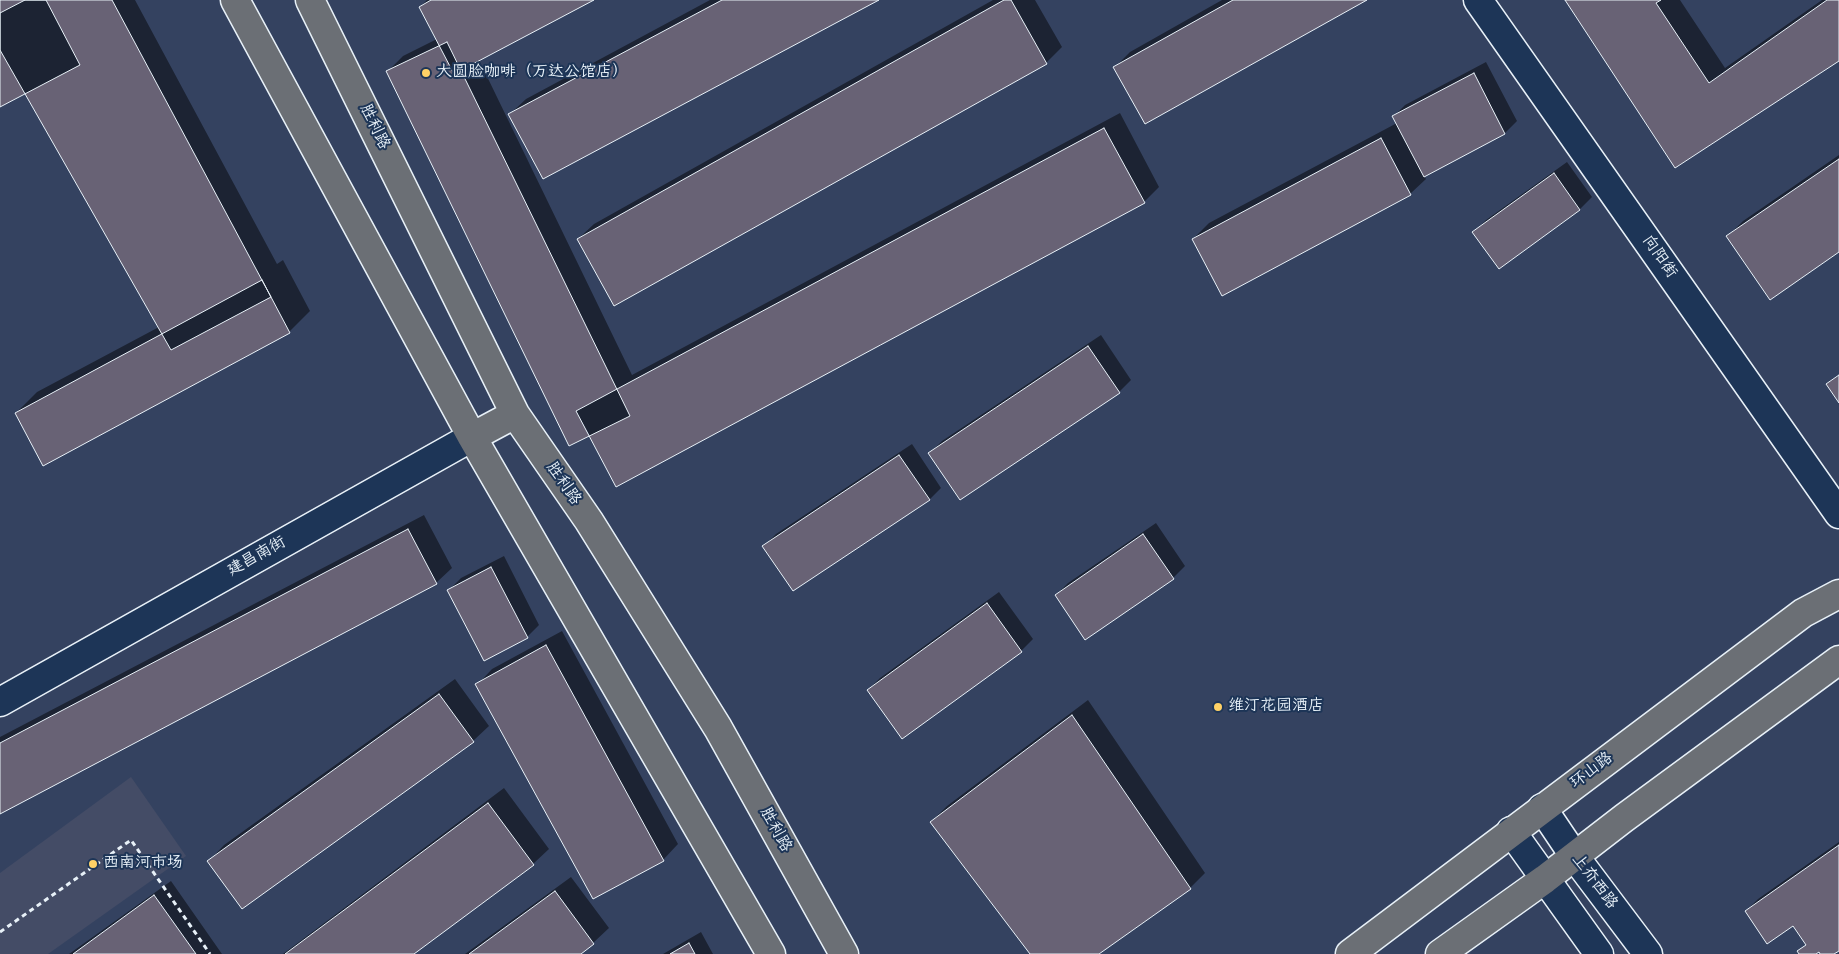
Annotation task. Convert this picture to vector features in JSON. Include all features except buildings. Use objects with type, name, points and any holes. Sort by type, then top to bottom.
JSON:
[{"type":"main road","points":[[236,0],[472,437],[771,954]]},
{"type":"main road","name":"胜利路","points":[[310,0],[514,414],[588,520],[718,728],[844,954]]},
{"type":"main road","name":"建昌南街","points":[[472,437],[514,414]]},
{"type":"main road","name":"环山路","points":[[1350,954],[1803,613],[1839,594]]},
{"type":"main road","points":[[1440,954],[1575,857],[1624,818],[1839,660]]},
{"type":"street","name":"向阳街","points":[[1487,3],[1839,514]]},
{"type":"street","name":"建昌南街","points":[[0,702],[472,437]]},
{"type":"street","name":"上夼西路","points":[[1542,808],[1575,857],[1648,954]]},
{"type":"street","points":[[1511,831],[1600,954]]},
{"type":"path","points":[[0,932],[130,840],[210,954]]},
{"type":"shaded area","name":"西南河市场","points":[[131,777],[186,856],[48,954],[0,954],[0,873]]},
{"type":"place","name":"大圆脸咖啡（万达公馆店）","points":[[426,73]]},
{"type":"place","name":"维汀花园酒店","points":[[1218,707]]},
{"type":"place","name":"西南河市场","points":[[93,864]]}]
